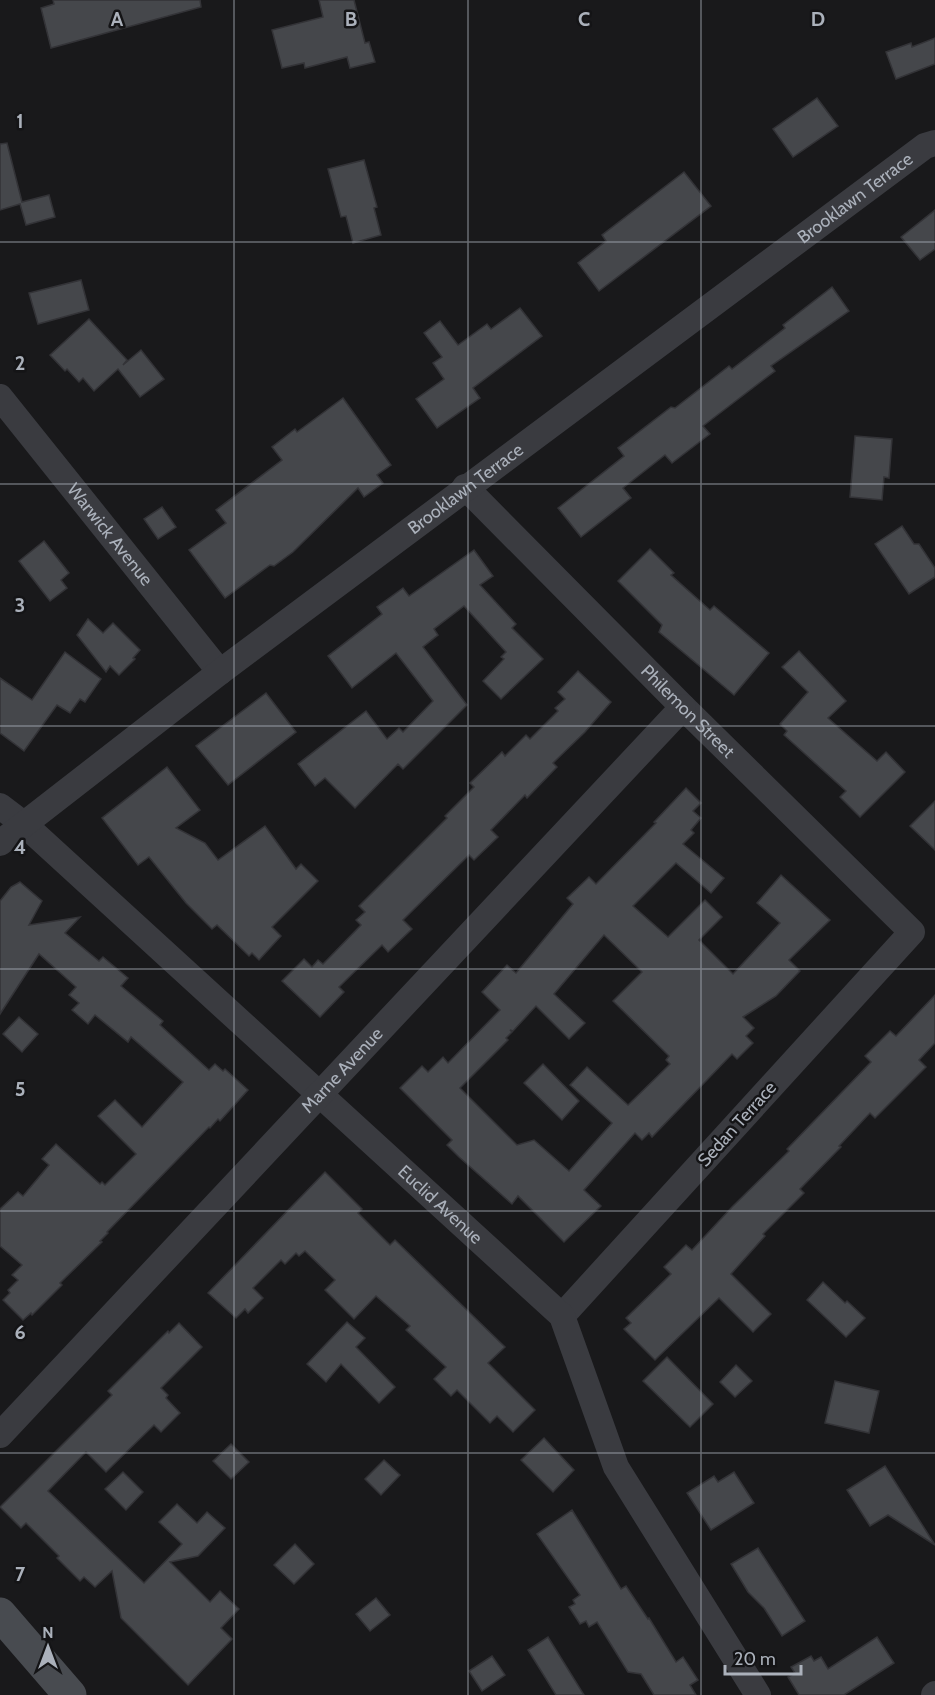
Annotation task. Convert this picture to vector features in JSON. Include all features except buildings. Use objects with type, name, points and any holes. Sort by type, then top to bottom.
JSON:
[{"type":"main road","points":[[0,1614],[70,1695]]},
{"type":"street","name":"Brooklawn Terrace","points":[[0,843],[220,672],[465,487],[925,146],[935,143]]},
{"type":"street","name":"Warwick Avenue","points":[[0,397],[220,672]]},
{"type":"street","name":"Philemon Street","points":[[465,487],[683,708],[912,932]]},
{"type":"street","name":"Marne Avenue","points":[[0,1435],[683,708]]},
{"type":"street","name":"Euclid Avenue","points":[[0,806],[25,825],[562,1316],[616,1467],[758,1695]]},
{"type":"street","name":"Sedan Terrace","points":[[562,1316],[912,932]]}]
